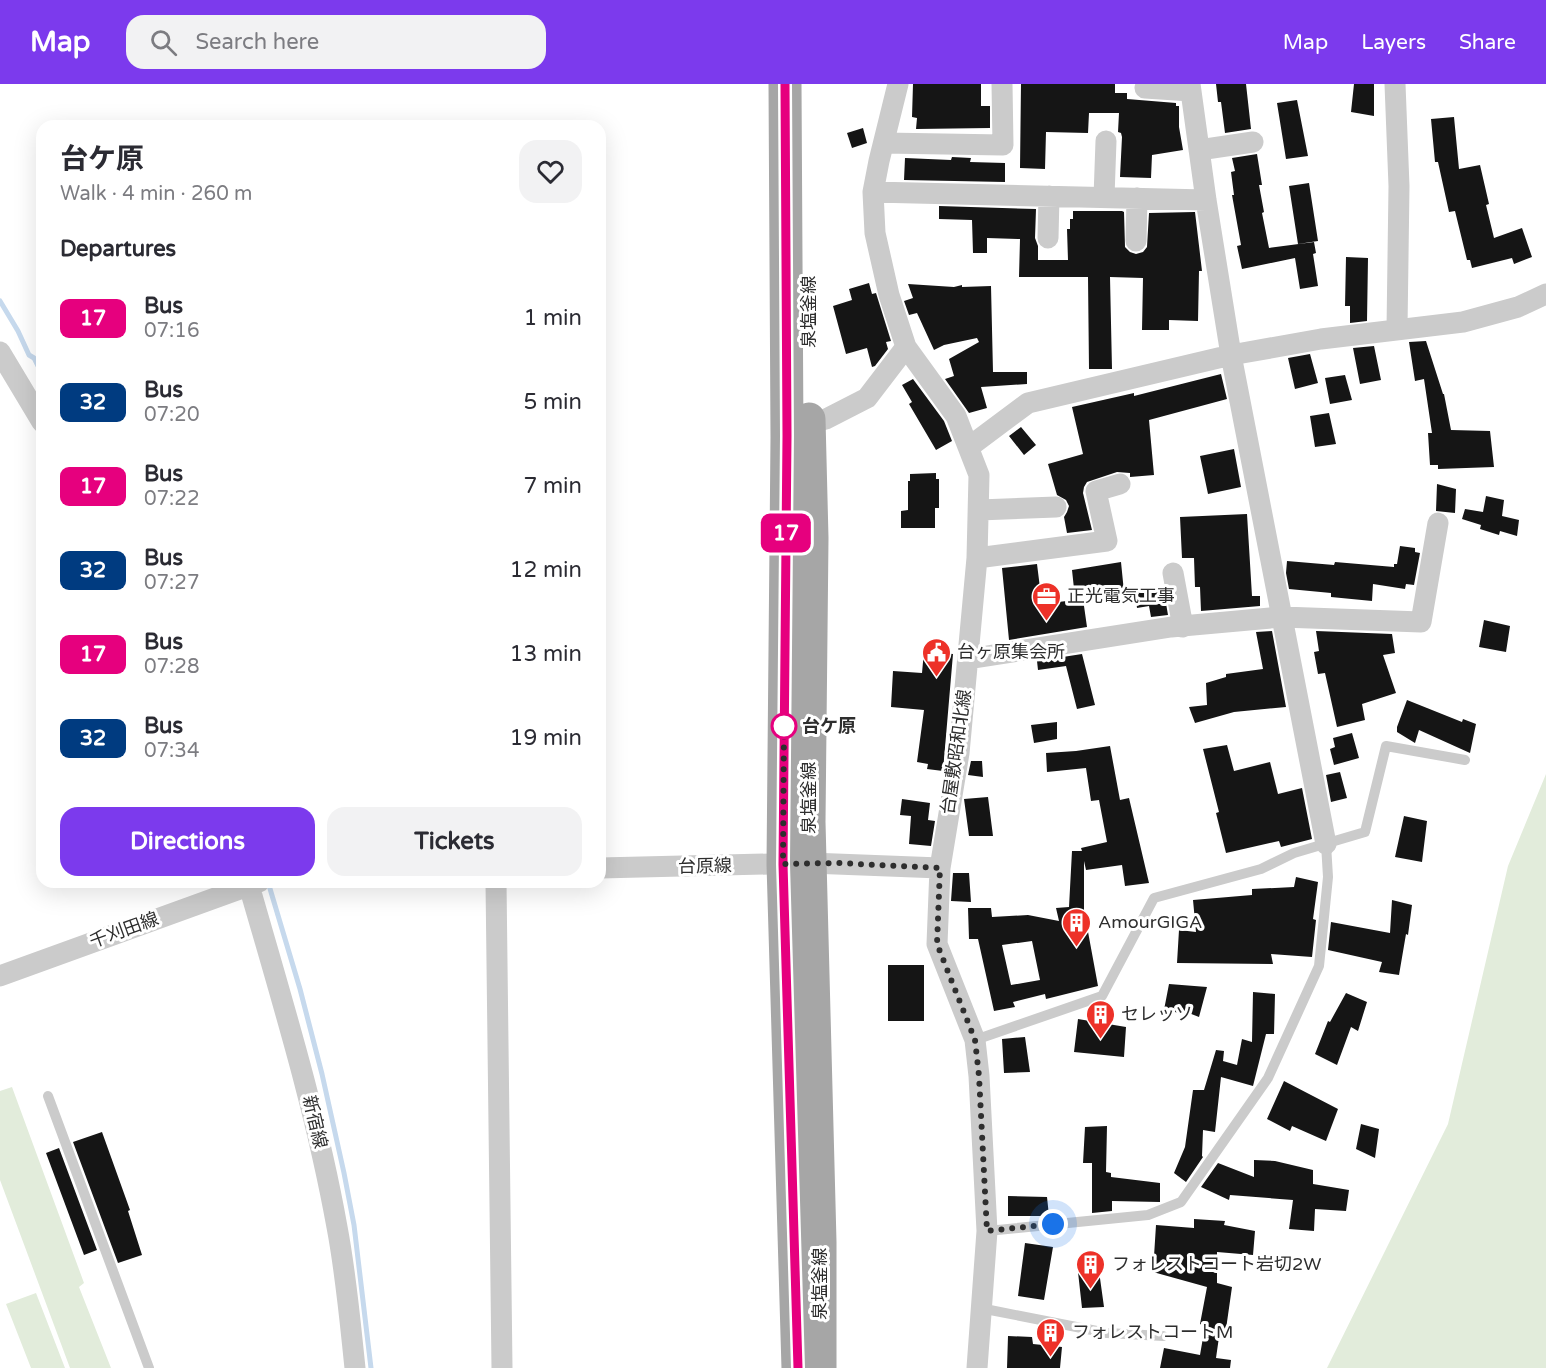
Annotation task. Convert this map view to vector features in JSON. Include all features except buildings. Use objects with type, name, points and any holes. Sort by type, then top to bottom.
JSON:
[{"type":"main road","name":"泉塩釜線","points":[[785,84],[787,436],[796,864],[798,1368]]},
{"type":"main road","name":"泉塩釜線","points":[[807,84],[808,424],[812,538],[796,864],[820,1242],[820,1368]]},
{"type":"street","name":"台屋敷昭和北線","points":[[898,84],[873,192],[875,233],[889,296],[906,347],[956,416],[980,475],[978,558],[959,753],[940,868],[937,944],[975,1040],[979,1076],[987,1231],[977,1368]]},
{"type":"street","points":[[884,143],[1003,145],[1002,84]]},
{"type":"street","points":[[1395,84],[1399,186],[1398,329]]},
{"type":"street","points":[[1145,88],[1191,87],[1230,355],[1326,843]]},
{"type":"street","points":[[1104,197],[1106,141]]},
{"type":"street","points":[[1199,150],[1252,142]]},
{"type":"street","points":[[873,192],[1206,200]]},
{"type":"street","points":[[1048,238],[1049,196]]},
{"type":"street","points":[[1136,241],[1137,198]]},
{"type":"street","points":[[969,447],[1028,402],[1230,355],[1321,339],[1463,322],[1518,307],[1546,294]]},
{"type":"street","points":[[808,424],[826,419],[867,398],[906,347]]},
{"type":"street","points":[[0,352],[36,412]]},
{"type":"street","points":[[978,558],[1107,541],[1096,491],[1120,484]]},
{"type":"street","points":[[979,510],[1056,507]]},
{"type":"street","points":[[968,659],[1171,627],[1282,617],[1421,622],[1438,523]]},
{"type":"street","points":[[1173,573],[1183,627]]},
{"type":"street","name":"台原線","points":[[606,868],[796,864],[940,868]]},
{"type":"street","name":"千刈田線","points":[[0,976],[238,888]]},
{"type":"street","name":"新宿線","points":[[253,888],[323,1156],[338,1229],[356,1368]]},
{"type":"street","points":[[496,888],[502,1368]]},
{"type":"lane","points":[[975,1040],[1101,996],[1154,898],[1261,868],[1294,853],[1365,832],[1386,746],[1465,760]]},
{"type":"lane","points":[[987,1231],[1148,1215],[1181,1202],[1268,1078],[1319,966],[1328,877],[1326,843]]},
{"type":"lane","points":[[48,1095],[149,1368]]},
{"type":"lane","points":[[980,1308],[1107,1333],[1163,1336]]},
{"type":"green space","points":[[1546,774],[1546,1368],[1327,1368],[1448,1124],[1508,866]]},
{"type":"green space","points":[[12,1087],[84,1283],[79,1287],[111,1368],[70,1368],[0,1180],[0,1091]]},
{"type":"green space","points":[[36,1293],[65,1368],[31,1368],[6,1304]]},
{"type":"waterway","points":[[0,301],[29,355],[36,362]]},
{"type":"waterway","points":[[270,888],[300,989],[344,1173],[354,1225],[371,1368]]},
{"type":"bus line","name":"17","points":[[785,84],[787,436],[783,864],[798,1368]]},
{"type":"place","name":"正光電気工事","points":[[1046,622]]},
{"type":"place","name":"台ヶ原集会所","points":[[936,678]]},
{"type":"place","name":"台ケ原","points":[[784,726]]},
{"type":"place","name":"AmourGIGA","points":[[1077,948]]},
{"type":"place","name":"セレッソ","points":[[1100,1040]]},
{"type":"place","name":"フォレストコート岩切2W","points":[[1091,1290]]},
{"type":"place","name":"フォレストコートM","points":[[1051,1358]]},
{"type":"route","points":[[784,726],[783,864],[838,863],[940,868],[937,944],[975,1040],[987,1231],[1053,1224]]}]
